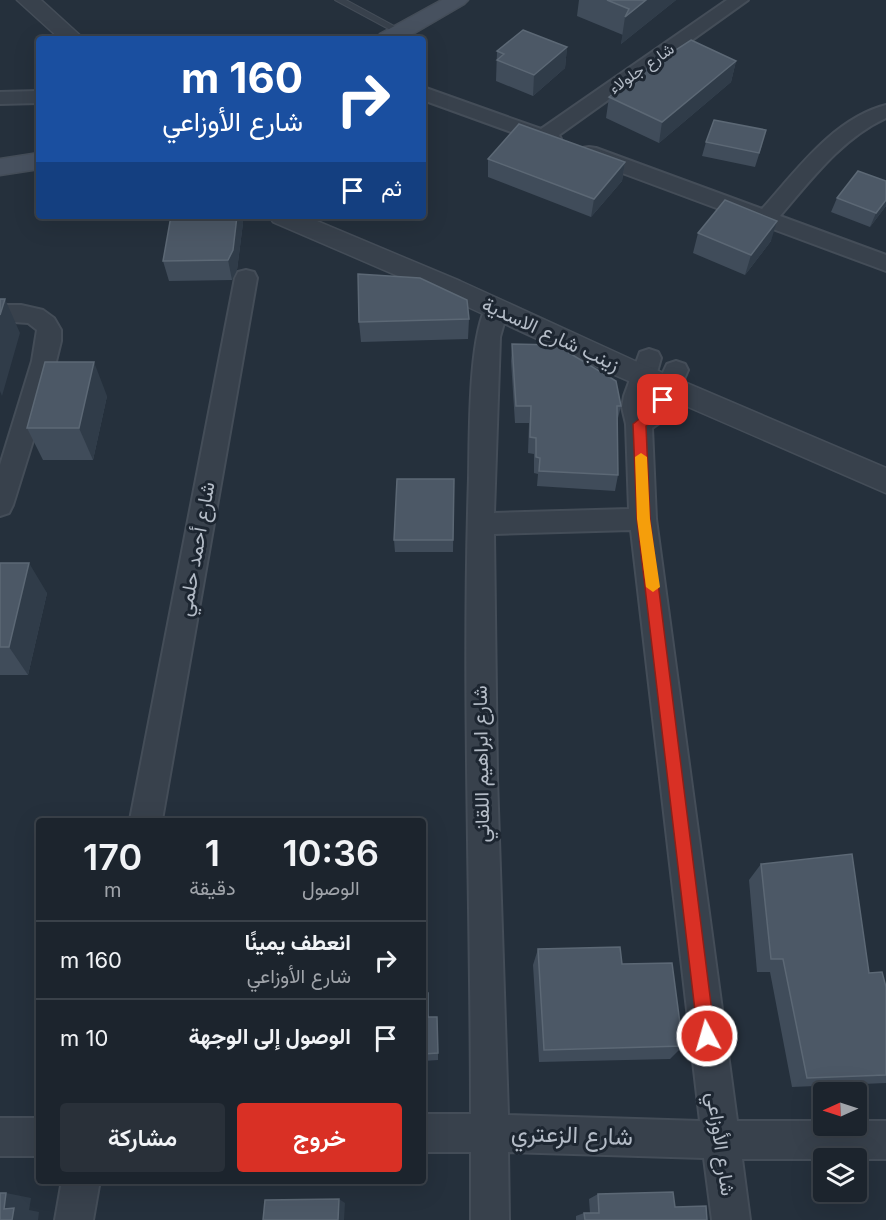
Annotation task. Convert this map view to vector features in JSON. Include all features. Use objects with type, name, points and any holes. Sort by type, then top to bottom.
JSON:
[{"type":"main road","points":[[394,35],[457,0]]},
{"type":"main road","points":[[20,170],[36,152]]},
{"type":"street","points":[[6,0],[46,36]]},
{"type":"street","points":[[28,0],[70,36]]},
{"type":"street","name":"شارع جلولاء","points":[[543,136],[739,0]]},
{"type":"street","points":[[426,94],[886,263]]},
{"type":"street","points":[[0,98],[36,97]]},
{"type":"street","points":[[766,218],[816,162],[861,123],[886,111]]},
{"type":"street","name":"زينب شارع الاسدية","points":[[289,219],[496,309],[886,464]]},
{"type":"street","name":"زينب شارع الاسدية","points":[[315,219],[659,372],[886,482]]},
{"type":"street","name":"شارع أحمد حلمي","points":[[146,818],[246,278]]},
{"type":"street","name":"شارع ابراهيم اللقاني","points":[[490,1220],[490,1132],[480,767],[481,524],[488,337],[496,309]]},
{"type":"street","points":[[0,313],[25,313],[37,317],[45,323],[50,332],[44,366],[0,505]]},
{"type":"street","name":"شارع الأوزاعي","points":[[659,372],[659,410],[639,424],[644,519],[731,1220]]},
{"type":"street","points":[[481,524],[644,519]]},
{"type":"street","name":"شارع الزعتري","points":[[426,1133],[490,1132],[721,1140],[886,1140]]},
{"type":"street","points":[[0,1137],[36,1137]]},
{"type":"street","points":[[74,1220],[80,1184]]},
{"type":"lane","points":[[339,0],[394,35]]},
{"type":"building","points":[[607,0],[646,0],[625,17],[629,9]]},
{"type":"building","points":[[523,30],[567,47],[534,75],[497,60],[504,54],[497,51]]},
{"type":"building","points":[[691,40],[736,61],[662,122],[609,97],[637,75]]},
{"type":"building","points":[[714,120],[766,130],[759,153],[706,142]]},
{"type":"building","points":[[519,124],[625,162],[594,199],[488,159]]},
{"type":"building","points":[[858,171],[886,181],[886,200],[876,213],[837,198]]},
{"type":"building","points":[[725,200],[777,221],[751,255],[698,233]]},
{"type":"building","points":[[170,219],[237,219],[233,250],[228,260],[163,261]]},
{"type":"building","points":[[358,274],[420,278],[467,300],[469,319],[359,322]]},
{"type":"building","points":[[0,299],[5,299],[0,315]]},
{"type":"building","points":[[512,344],[556,345],[616,381],[621,406],[617,406],[618,475],[539,471],[540,458],[536,457],[536,438],[530,437],[531,406],[516,406]]},
{"type":"building","points":[[45,362],[94,362],[79,428],[27,428]]},
{"type":"building","points":[[397,479],[454,479],[453,540],[394,540]]},
{"type":"building","points":[[0,563],[29,563],[9,647],[0,647]]},
{"type":"building","points":[[852,854],[869,973],[882,972],[886,987],[886,1075],[807,1078],[783,959],[771,959],[761,864]]},
{"type":"building","points":[[620,947],[622,964],[672,963],[683,1046],[544,1050],[538,949]]},
{"type":"building","points":[[426,993],[428,993],[428,1017],[437,1017],[438,1053],[426,1054]]},
{"type":"building","points":[[673,1192],[675,1207],[706,1206],[707,1220],[585,1220],[584,1213],[599,1213],[598,1194]]},
{"type":"building","points":[[0,1193],[6,1193],[4,1209],[14,1208],[12,1220],[0,1220]]},
{"type":"building","points":[[339,1199],[338,1220],[263,1220],[265,1200]]},
{"type":"slow traffic","points":[[641,457],[644,519],[653,587]]},
{"type":"route","points":[[663,400],[659,410],[639,424],[644,519],[707,1036]]}]
